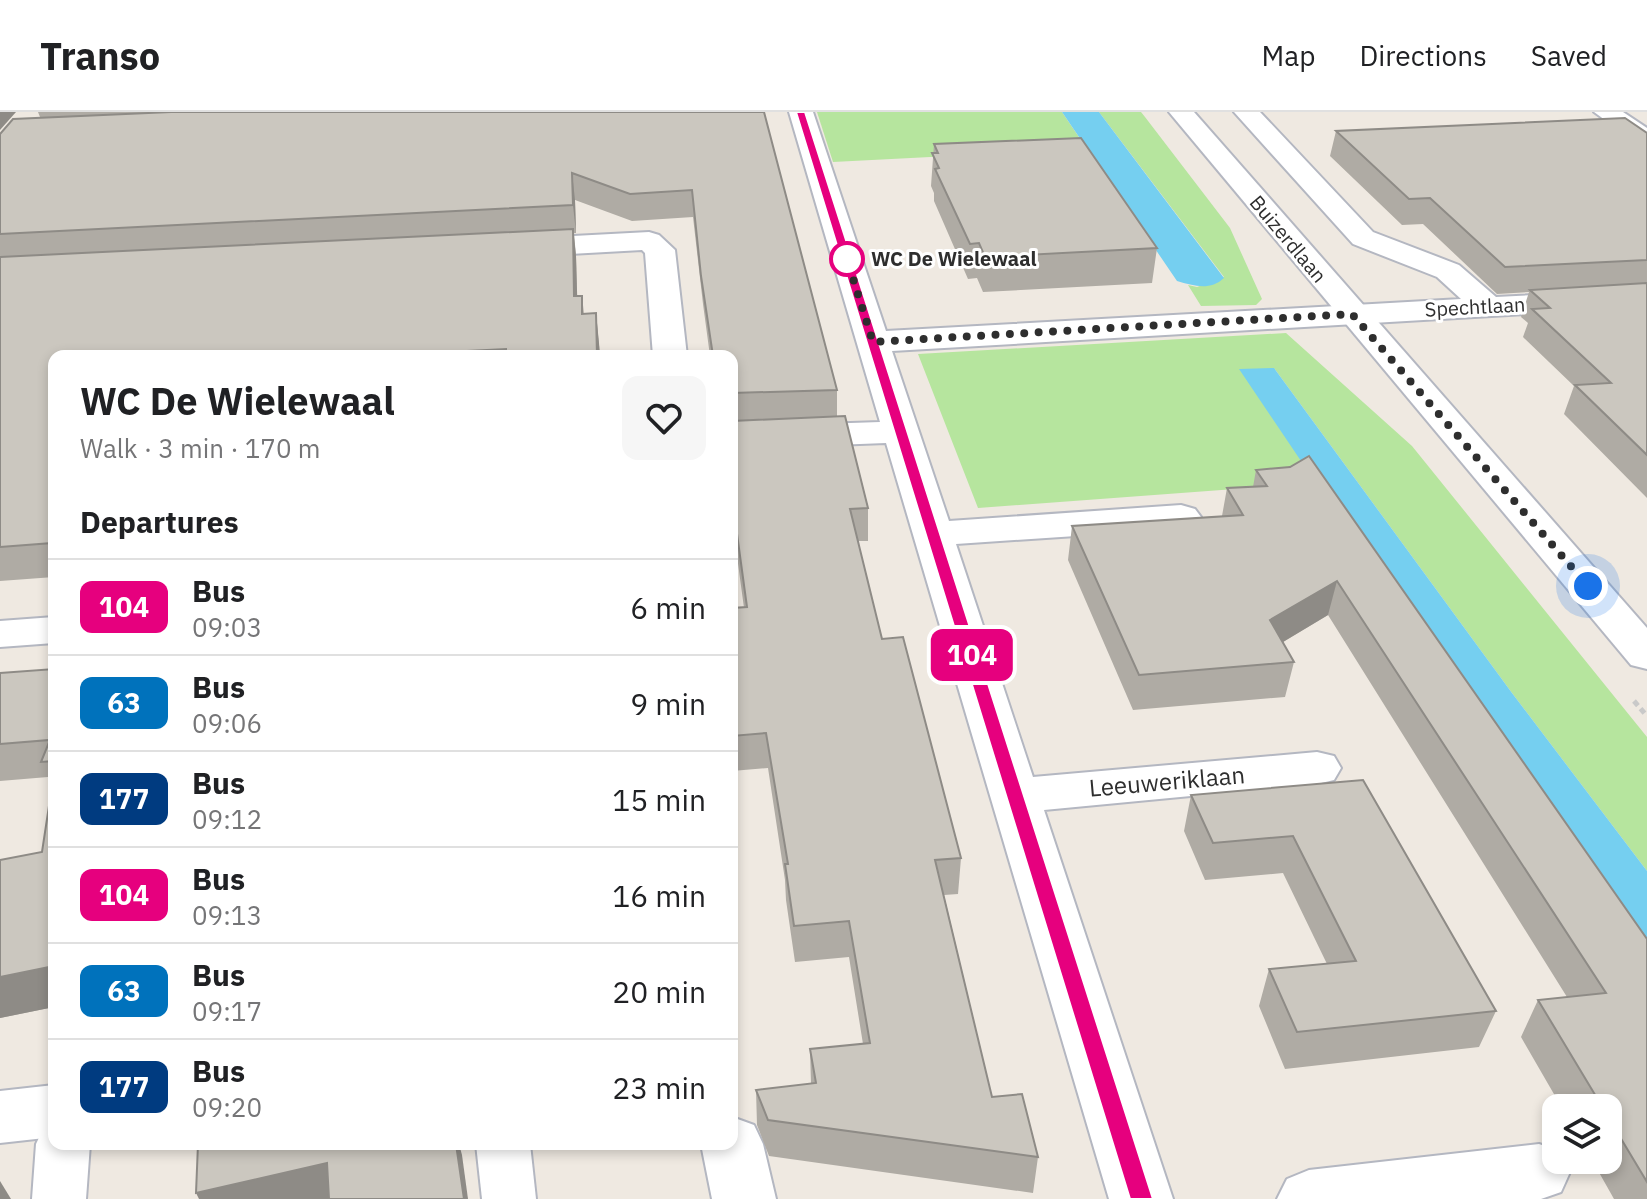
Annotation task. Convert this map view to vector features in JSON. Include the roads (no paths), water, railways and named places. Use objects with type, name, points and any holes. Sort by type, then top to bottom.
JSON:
[{"type":"street","points":[[801,112],[1141,1199]]},
{"type":"street","name":"Buizerdlaan","points":[[1181,112],[1647,655]]},
{"type":"street","points":[[1246,112],[1363,238],[1448,271],[1487,306]]},
{"type":"street","points":[[1606,112],[1643,134]]},
{"type":"street","points":[[1588,134],[1643,134]]},
{"type":"street","points":[[491,250],[649,241],[660,250],[669,350]]},
{"type":"street","name":"Spechtlaan","points":[[1352,314],[1647,298]]},
{"type":"street","points":[[873,342],[1352,314]]},
{"type":"street","points":[[738,438],[902,432]]},
{"type":"street","points":[[934,534],[1181,517]]},
{"type":"street","points":[[0,634],[48,630]]},
{"type":"street","name":"Leeuweriklaan","points":[[1016,796],[1317,768]]},
{"type":"street","points":[[0,1117],[48,1112]]},
{"type":"street","points":[[733,1150],[744,1199]]},
{"type":"street","points":[[1309,1199],[1539,1172]]},
{"type":"lane","points":[[59,1199],[63,1150]]},
{"type":"lane","points":[[504,1150],[509,1199]]},
{"type":"water","points":[[1062,112],[1099,112],[1224,278],[1207,286],[1177,281]]},
{"type":"water","points":[[1274,368],[1512,693],[1647,871],[1647,955],[1359,547],[1239,369]]},
{"type":"place","name":"WC De Wielewaal","points":[[847,259]]}]
